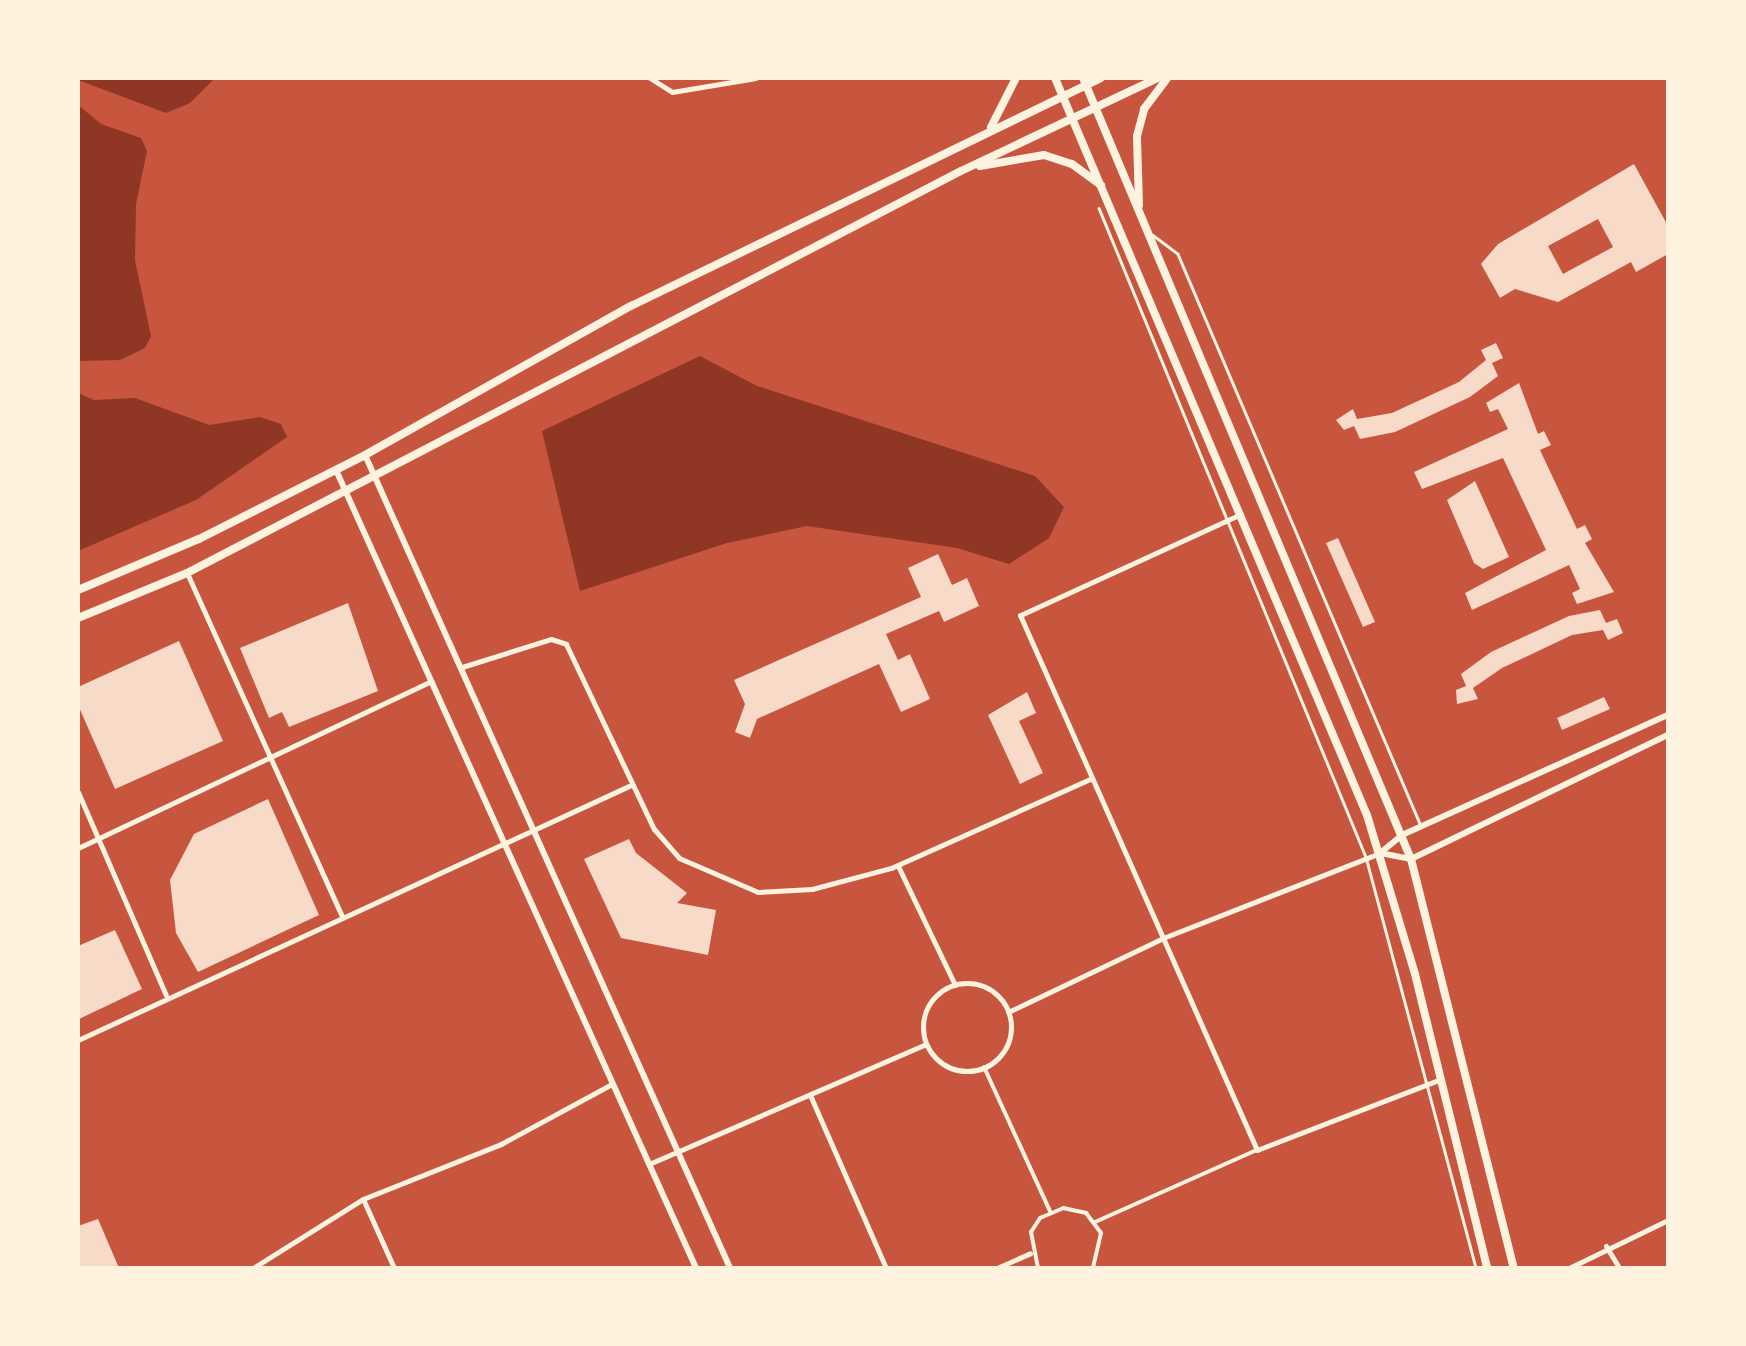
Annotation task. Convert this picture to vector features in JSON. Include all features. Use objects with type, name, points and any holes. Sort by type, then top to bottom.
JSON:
[{"type":"main road","points":[[989,130],[1016,78]]},
{"type":"main road","points":[[1055,78],[1380,853],[1487,1268]]},
{"type":"main road","points":[[78,590],[199,539],[365,455],[632,306],[1063,95],[1084,81],[1101,78]]},
{"type":"main road","points":[[78,618],[187,573],[961,171],[1158,78]]},
{"type":"main road","points":[[1139,209],[1137,136],[1144,109],[1166,78]]},
{"type":"main road","points":[[1084,81],[1411,859],[1514,1268]]},
{"type":"main road","points":[[961,171],[1044,155],[1072,164],[1103,186]]},
{"type":"street","points":[[650,78],[672,92],[756,78]]},
{"type":"street","points":[[365,455],[730,1268]]},
{"type":"street","points":[[336,470],[696,1268]]},
{"type":"street","points":[[1241,514],[1020,615],[1257,1150]]},
{"type":"street","points":[[187,573],[343,917]]},
{"type":"street","points":[[462,668],[551,639],[566,644],[630,786],[679,858],[758,892],[812,889],[898,866],[1092,778]]},
{"type":"street","points":[[78,848],[430,681]]},
{"type":"street","points":[[1008,1012],[1163,938],[1380,853],[1402,836],[1668,715]]},
{"type":"street","points":[[1380,853],[1411,859],[1668,735]]},
{"type":"street","points":[[78,1040],[166,996],[630,786]]},
{"type":"street","points":[[78,792],[166,996]]},
{"type":"street","points":[[898,866],[955,985]]},
{"type":"street","points":[[955,985],[989,989],[1008,1012],[1008,1042],[984,1066],[947,1066],[926,1044],[928,1007],[955,985]]},
{"type":"street","points":[[648,1164],[926,1044]]},
{"type":"street","points":[[984,1066],[1050,1211]]},
{"type":"street","points":[[1096,1222],[1257,1150],[1440,1079]]},
{"type":"street","points":[[253,1268],[364,1199],[501,1144],[612,1084]]},
{"type":"street","points":[[810,1095],[886,1268]]},
{"type":"street","points":[[364,1199],[394,1268]]},
{"type":"street","points":[[1038,1268],[1030,1252],[1031,1232],[1050,1211],[1076,1209],[1096,1222],[1103,1246],[1093,1268]]},
{"type":"street","points":[[1569,1268],[1606,1246],[1668,1220]]},
{"type":"street","points":[[1606,1246],[1619,1268]]},
{"type":"street","points":[[997,1268],[1030,1252]]},
{"type":"lane","points":[[1098,208],[1366,857],[1476,1268]]},
{"type":"lane","points":[[1148,232],[1178,254],[1421,827]]},
{"type":"shaded area","points":[[215,78],[190,103],[166,113],[78,80]]},
{"type":"shaded area","points":[[78,105],[101,124],[141,138],[147,151],[136,204],[135,260],[151,336],[145,348],[120,360],[78,361]]},
{"type":"shaded area","points":[[700,356],[757,386],[1035,476],[1064,507],[1049,538],[1009,564],[957,548],[807,526],[727,543],[580,591],[542,431]]},
{"type":"shaded area","points":[[78,393],[94,400],[135,398],[209,425],[260,417],[281,424],[287,437],[196,500],[78,551]]},
{"type":"building","points":[[1634,164],[1668,226],[1668,254],[1636,272],[1631,262],[1558,302],[1515,289],[1500,298],[1481,264],[1498,244]],"holes":[[[1598,219],[1613,247],[1563,274],[1548,246]]]},
{"type":"building","points":[[1496,343],[1503,358],[1492,363],[1498,376],[1470,397],[1395,432],[1360,439],[1354,426],[1344,430],[1336,420],[1353,409],[1357,419],[1392,413],[1459,382],[1486,360],[1481,350]]},
{"type":"building","points":[[1519,383],[1538,434],[1544,431],[1551,445],[1540,450],[1577,529],[1585,525],[1592,539],[1585,543],[1614,592],[1577,604],[1572,593],[1580,589],[1569,565],[1472,610],[1465,593],[1546,550],[1503,458],[1422,489],[1414,472],[1508,429],[1498,409],[1490,412],[1486,403]]},
{"type":"building","points":[[1475,481],[1509,557],[1483,569],[1474,563],[1447,500]]},
{"type":"building","points":[[1338,538],[1375,622],[1363,627],[1326,543]]},
{"type":"building","points":[[938,554],[952,585],[967,578],[979,606],[944,622],[939,611],[886,634],[898,660],[910,654],[930,699],[901,712],[879,664],[757,719],[750,738],[735,732],[745,704],[734,680],[921,597],[908,568]]},
{"type":"building","points":[[348,603],[378,691],[289,727],[282,712],[269,718],[240,648]]},
{"type":"building","points":[[1600,610],[1606,623],[1617,619],[1623,633],[1608,640],[1603,630],[1572,635],[1502,668],[1473,688],[1478,699],[1457,704],[1456,690],[1466,686],[1461,674],[1491,652],[1569,616]]},
{"type":"building","points":[[179,641],[223,741],[115,789],[78,705],[78,687]]},
{"type":"building","points":[[1027,692],[1036,713],[1019,721],[1043,773],[1020,784],[988,715]]},
{"type":"building","points":[[1604,697],[1610,709],[1562,730],[1557,718]]},
{"type":"building","points":[[268,799],[319,915],[198,972],[176,933],[170,880],[194,834]]},
{"type":"building","points":[[629,839],[636,853],[687,893],[677,903],[716,910],[708,955],[621,938],[584,859]]},
{"type":"building","points":[[115,930],[142,989],[79,1019],[78,946]]},
{"type":"building","points":[[98,1219],[119,1268],[78,1268],[78,1226]]}]
